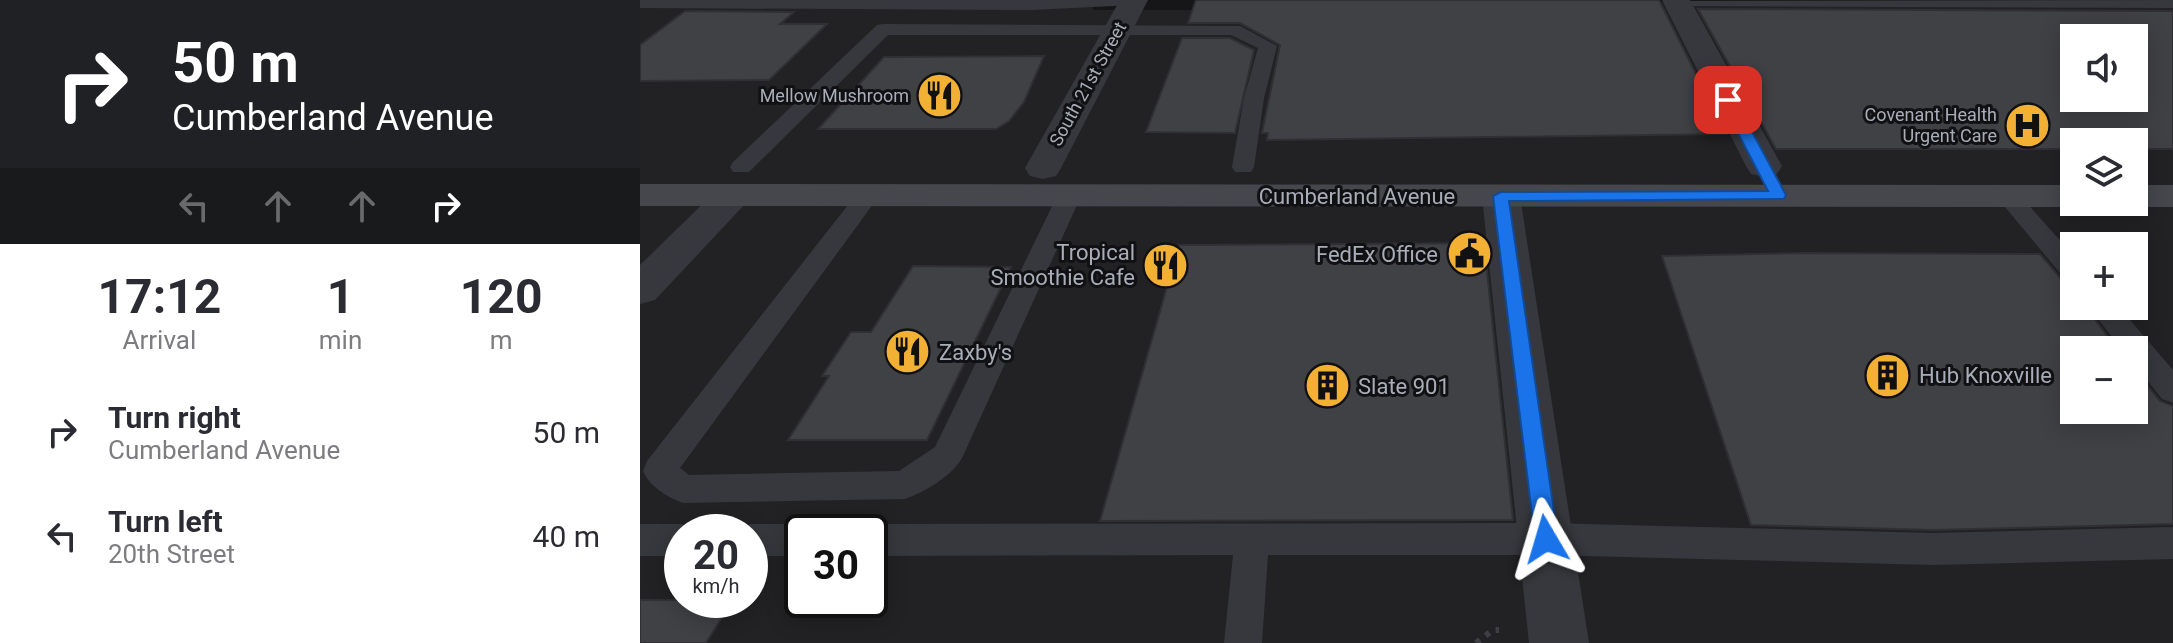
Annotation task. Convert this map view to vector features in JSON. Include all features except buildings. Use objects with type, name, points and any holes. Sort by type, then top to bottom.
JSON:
[{"type":"main road","name":"Cumberland Avenue","points":[[640,167],[867,196],[1243,167],[1771,181],[2008,196],[2060,196]]},
{"type":"main road","points":[[2148,167],[2173,167]]},
{"type":"main road","name":"Cumberland Avenue","points":[[640,195],[737,181],[1035,182],[1070,194],[1501,196],[2060,168]]},
{"type":"main road","points":[[2148,196],[2173,196]]},
{"type":"street","name":"South 21st Street","points":[[1035,182],[1134,0]]},
{"type":"street","points":[[1676,0],[1771,181]]},
{"type":"street","points":[[640,290],[737,181]]},
{"type":"street","points":[[1501,196],[1559,643]]},
{"type":"lane","points":[[640,3],[1031,5],[1134,0]]},
{"type":"lane","points":[[1676,0],[2173,3]]},
{"type":"lane","points":[[737,181],[883,29],[1234,30],[1268,46],[1254,98],[1243,167]]},
{"type":"lane","points":[[867,196],[659,471],[683,489],[905,485],[947,456],[1070,194]]},
{"type":"lane","points":[[2008,196],[2060,257]]},
{"type":"lane","points":[[2114,320],[2173,391]]},
{"type":"lane","points":[[1243,643],[1252,539]]},
{"type":"lane","points":[[888,540],[1546,539],[1933,549],[2173,543]]},
{"type":"lane","points":[[640,540],[664,540]]},
{"type":"shaded area","points":[[640,0],[1093,0],[1093,10],[1645,11],[1641,2],[2173,6],[2173,643],[640,643]]},
{"type":"place","name":"Mellow Mushroom","points":[[940,96]]},
{"type":"place","name":"Covenant Health Urgent Care","points":[[2028,125]]},
{"type":"place","name":"FedEx Office","points":[[1469,254]]},
{"type":"place","name":"Tropical Smoothie Cafe","points":[[1166,265]]},
{"type":"place","name":"Zaxby's","points":[[908,352]]},
{"type":"place","name":"Hub Knoxville","points":[[1888,375]]},
{"type":"place","name":"Slate 901","points":[[1327,386]]},
{"type":"route","points":[[1546,539],[1501,196],[1778,195],[1728,100]]}]
